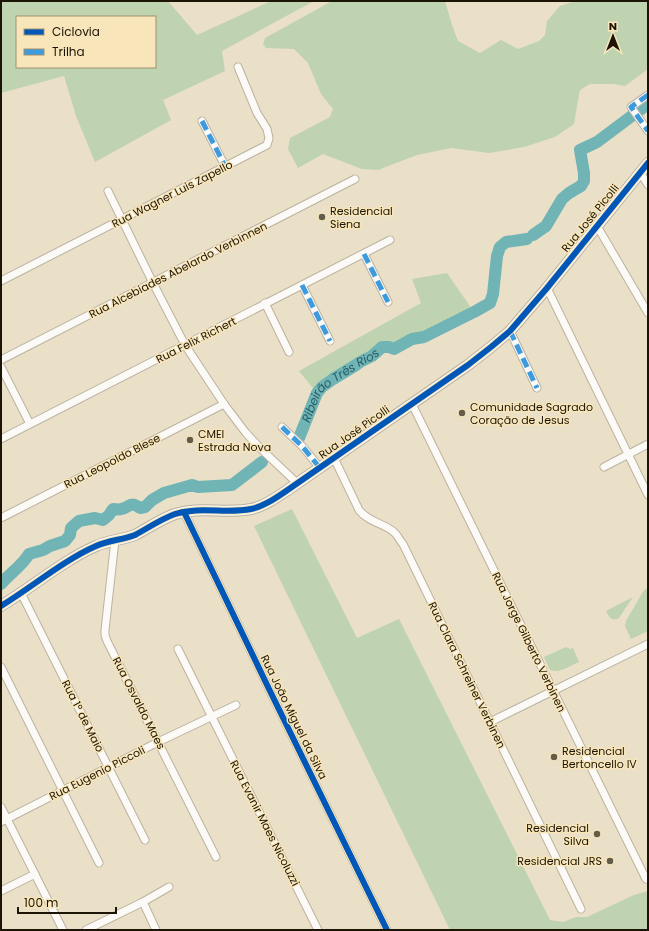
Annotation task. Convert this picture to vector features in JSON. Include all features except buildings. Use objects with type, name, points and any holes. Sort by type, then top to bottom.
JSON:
[{"type":"street","name":"Rua Wagner Luis Zapello","points":[[1,281],[267,145],[269,138],[267,129],[257,113],[238,67]]},
{"type":"street","points":[[648,95],[631,107],[648,131]]},
{"type":"street","points":[[202,121],[225,166]]},
{"type":"street","name":"Rua José Picolli","points":[[1,606],[52,572],[97,545],[135,534],[169,516],[184,512],[209,510],[234,511],[251,509],[272,501],[480,356],[510,331],[648,163]]},
{"type":"street","points":[[640,172],[648,185]]},
{"type":"street","name":"Rua Alcebiades Abelardo Verbinnen","points":[[1,360],[355,179]]},
{"type":"street","points":[[108,191],[185,345],[224,404],[246,433],[297,483]]},
{"type":"street","points":[[597,226],[648,313]]},
{"type":"street","name":"Rua Felix Richert","points":[[1,439],[390,240]]},
{"type":"street","points":[[366,253],[389,301]]},
{"type":"street","points":[[304,284],[326,324]]},
{"type":"street","points":[[304,284],[330,341]]},
{"type":"street","points":[[546,288],[648,495]]},
{"type":"street","points":[[265,304],[289,352]]},
{"type":"street","points":[[510,331],[537,388]]},
{"type":"street","points":[[1,367],[30,424]]},
{"type":"street","name":"Rua Leopoldo Blese","points":[[1,518],[224,404]]},
{"type":"street","name":"Rua Jorge Gilberto Verbinen","points":[[412,404],[646,879]]},
{"type":"street","points":[[282,427],[302,446],[320,468]]},
{"type":"street","points":[[604,467],[648,444]]},
{"type":"street","name":"Rua Clara Schreiner Verbinen","points":[[334,458],[363,516],[396,533],[403,544],[581,910]]},
{"type":"street","name":"Rua João Miguel da Silva","points":[[184,512],[268,689],[387,930]]},
{"type":"street","name":"Rua Osvaldo Maes","points":[[115,540],[105,635],[216,857]]},
{"type":"street","name":"Rua 1º de Maio","points":[[21,594],[145,840]]},
{"type":"street","points":[[490,722],[648,644]]},
{"type":"street","name":"Rua Evanir Maes Nicoluzzi","points":[[178,649],[318,930]]},
{"type":"street","points":[[1,667],[99,863]]},
{"type":"street","name":"Rua Eugenio Piccoli","points":[[4,820],[158,742],[236,705]]},
{"type":"street","points":[[1,807],[4,820],[35,874],[63,930]]},
{"type":"street","points":[[1,891],[35,874]]},
{"type":"street","points":[[86,930],[169,888]]},
{"type":"street","points":[[143,902],[156,930]]},
{"type":"green space","points":[[1,1],[168,1],[197,35],[271,1],[314,1],[222,51],[225,71],[163,100],[171,120],[95,162],[76,116],[64,76],[1,93]]},
{"type":"green space","points":[[332,1],[445,1],[458,41],[480,53],[501,40],[518,49],[539,41],[545,35],[547,21],[560,6],[575,1],[648,1],[648,69],[625,86],[614,84],[590,84],[580,90],[574,124],[555,137],[524,147],[489,153],[451,148],[417,155],[378,170],[362,169],[323,154],[298,168],[288,149],[290,138],[330,117],[333,109],[321,94],[308,63],[294,49],[266,48],[263,44],[265,38]]},
{"type":"green space","points":[[447,273],[474,312],[424,337],[412,339],[394,349],[382,347],[372,356],[333,379],[322,387],[317,393],[299,371],[421,303],[412,279]]},
{"type":"green space","points":[[292,509],[357,638],[399,619],[550,920],[563,922],[576,917],[587,917],[634,895],[648,891],[648,930],[450,930],[254,526]]},
{"type":"green space","points":[[648,588],[648,631],[631,639],[625,626],[626,621],[644,590]]},
{"type":"green space","points":[[633,597],[619,618],[613,619],[610,617],[606,611]]},
{"type":"green space","points":[[566,647],[570,649],[573,648],[579,662],[561,670],[550,670],[544,657]]},
{"type":"waterway","name":"Ribeirão Três Rios","points":[[640,110],[648,104]]},
{"type":"waterway","name":"Ribeirão Três Rios","points":[[533,235],[546,226],[562,199],[581,186],[584,181],[580,150],[597,142],[633,115]]},
{"type":"waterway","name":"Ribeirão Três Rios","points":[[299,438],[317,393],[322,387],[333,379],[372,356],[382,347],[394,349],[412,339],[424,337],[490,303],[493,294],[497,256],[500,247],[506,242],[527,239]]},
{"type":"waterway","name":"Ribeirão Três Rios","points":[[1,584],[29,554],[65,541],[70,535],[71,528],[79,521],[95,518],[103,520],[113,509],[124,508],[132,505],[140,508],[145,507],[152,500],[164,493],[192,485],[198,487],[232,485],[262,462]]},
{"type":"marked path","points":[[648,95],[631,107],[648,131]]},
{"type":"marked path","points":[[202,121],[225,166]]},
{"type":"marked path","points":[[364,254],[388,302]]},
{"type":"marked path","points":[[302,285],[330,341]]},
{"type":"marked path","points":[[510,331],[537,388]]},
{"type":"marked path","points":[[282,427],[302,446],[320,468]]},
{"type":"cycle path","points":[[1,606],[60,566],[101,544],[135,535],[175,514],[203,510],[232,511],[256,508],[271,501],[289,489],[468,365],[510,331],[547,288],[648,163]]},
{"type":"cycle path","points":[[184,512],[387,930]]},
{"type":"place","name":"Residencial Siena","points":[[322,217]]},
{"type":"place","name":"Comunidade Sagrado Coração de Jesus","points":[[462,413]]},
{"type":"place","name":"CMEI Estrada Nova","points":[[190,440]]},
{"type":"place","name":"Residencial Bertoncello IV","points":[[554,757]]},
{"type":"place","name":"Residencial Silva","points":[[597,834]]},
{"type":"place","name":"Residencial JRS","points":[[610,861]]}]
